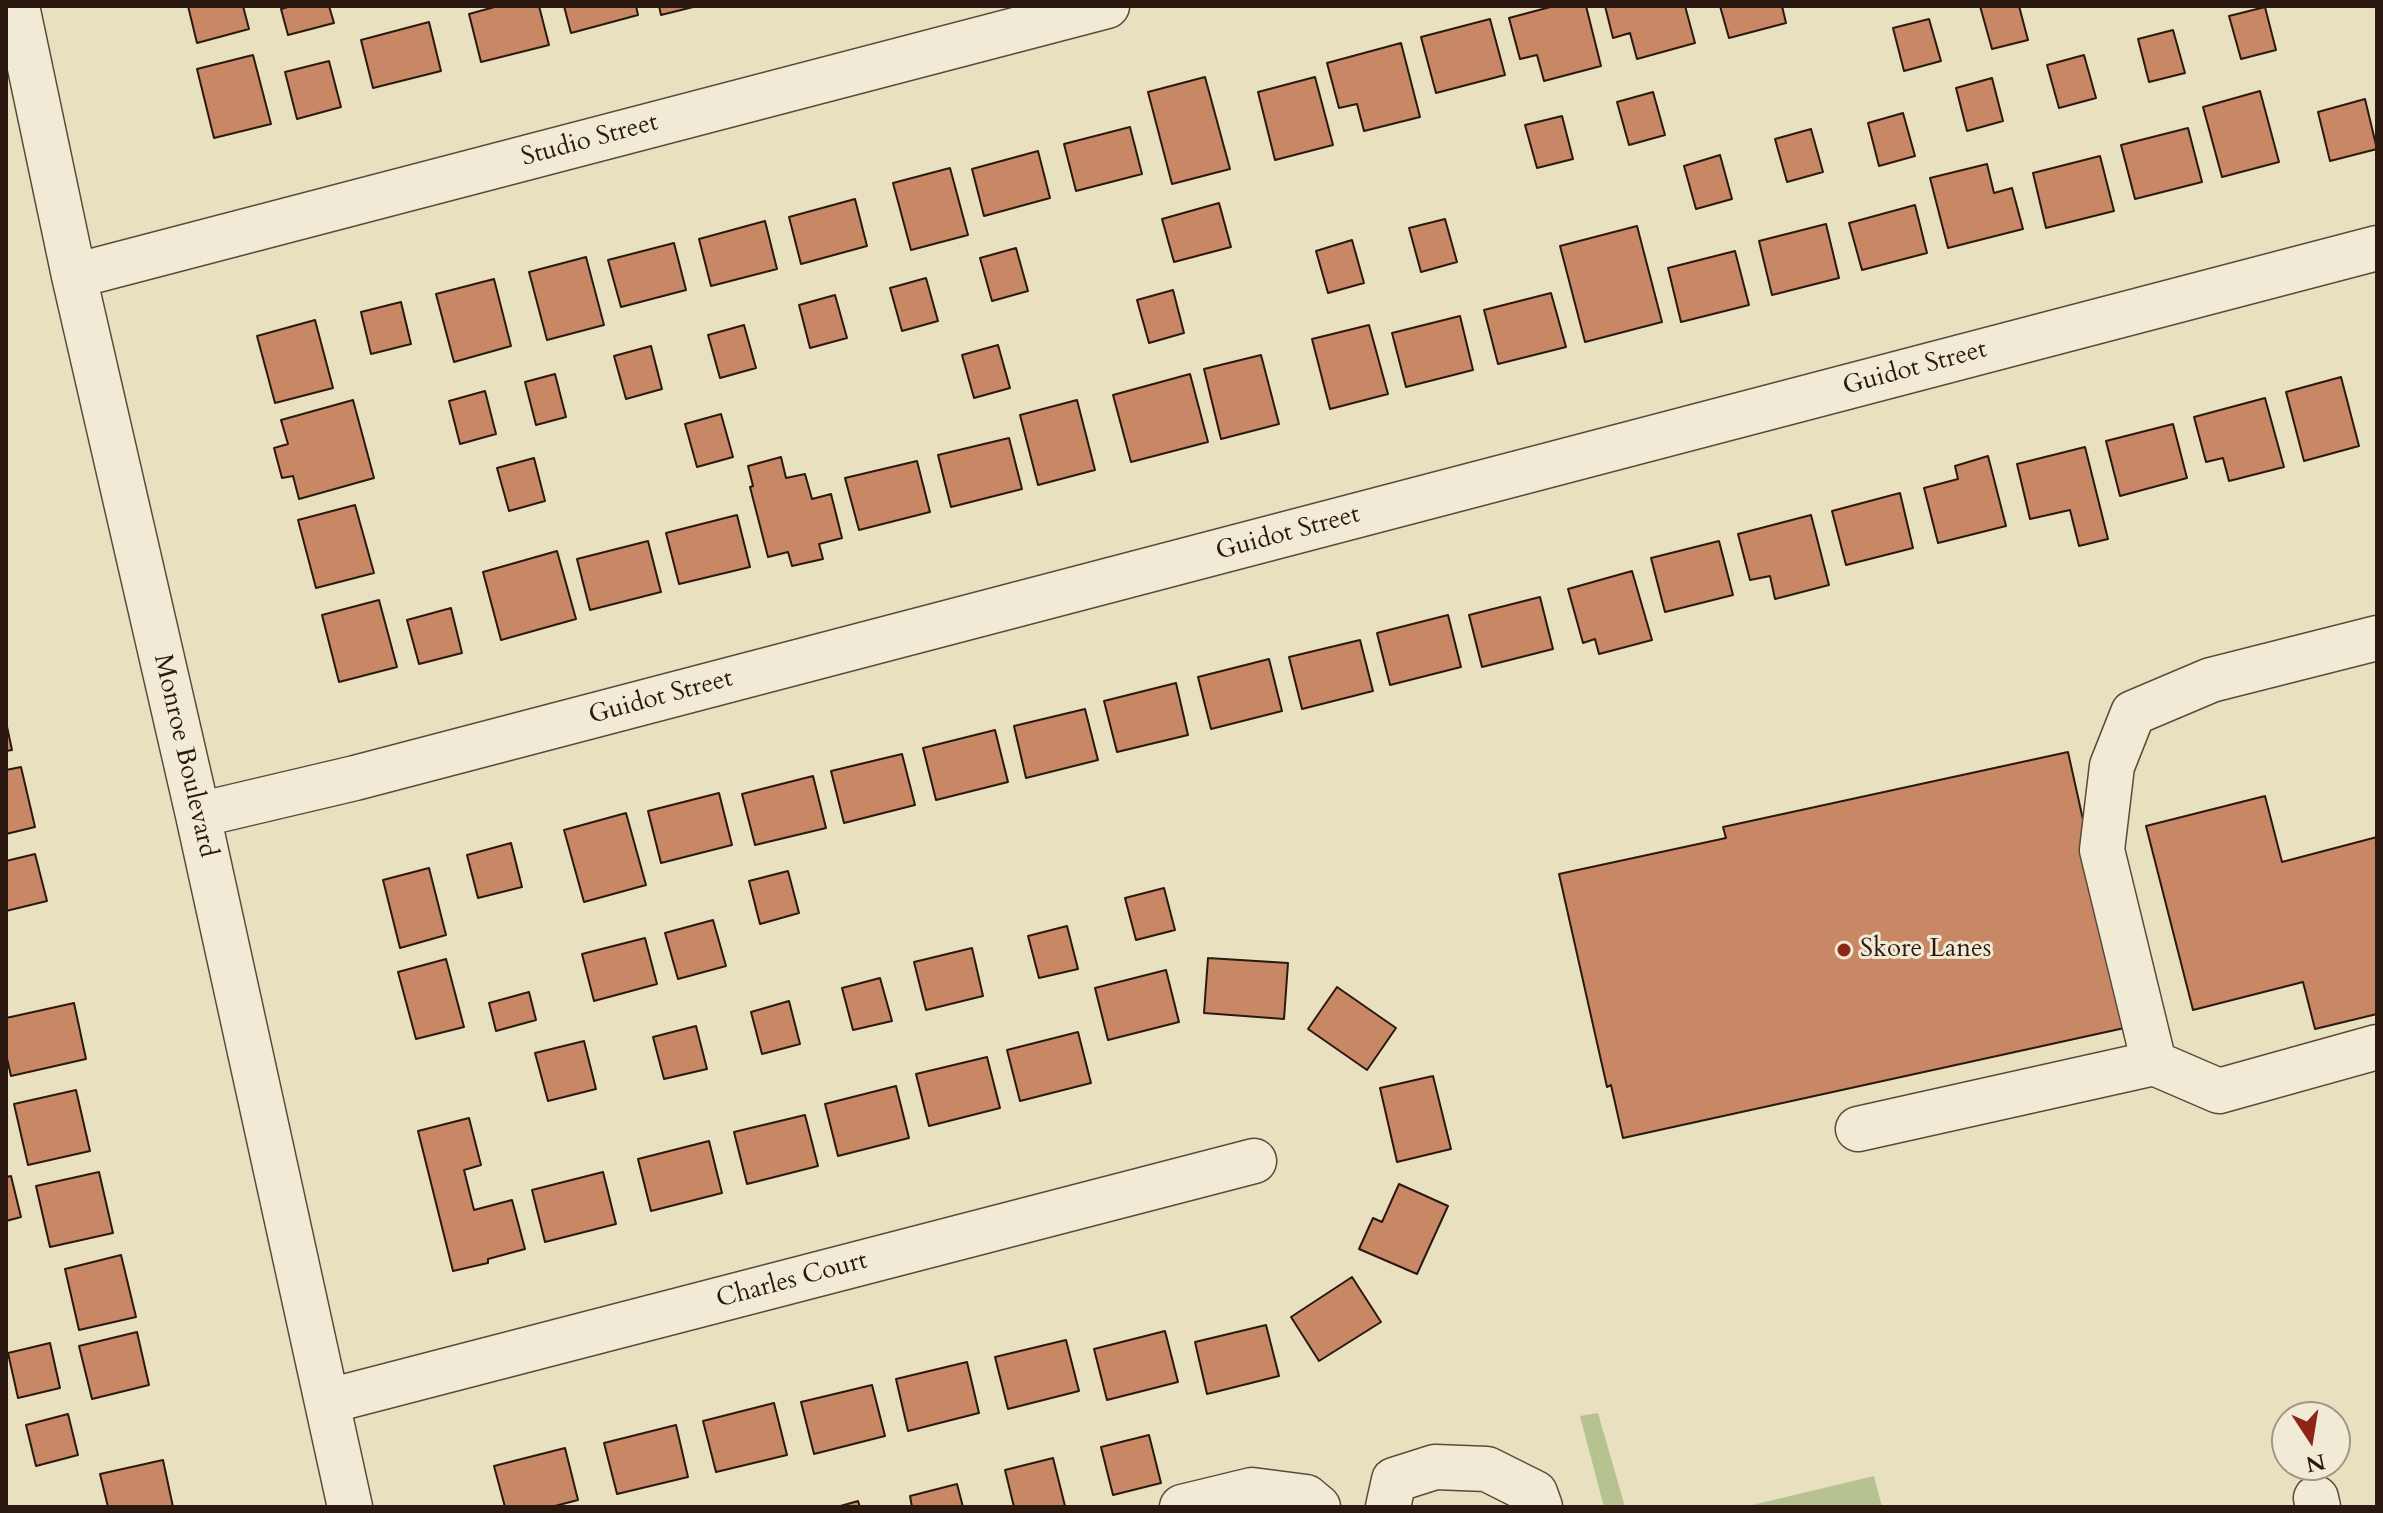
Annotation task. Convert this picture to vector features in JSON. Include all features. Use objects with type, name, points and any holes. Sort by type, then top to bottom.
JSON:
[{"type":"street","name":"Monroe Boulevard","points":[[17,6],[74,276],[198,815],[350,1507]]},
{"type":"street","name":"Studio Street","points":[[74,276],[1107,6]]},
{"type":"street","name":"Guidot Street","points":[[198,815],[355,778],[2377,248]]},
{"type":"street","points":[[2154,1063],[2102,850],[2112,766],[2133,713],[2211,680],[2377,638]]},
{"type":"street","points":[[1858,1129],[2154,1063],[2219,1091],[2377,1047]]},
{"type":"street","name":"Charles Court","points":[[329,1401],[1254,1161]]},
{"type":"street","points":[[1388,1507],[1394,1480],[1435,1467],[1487,1469],[1535,1493],[1540,1507]]},
{"type":"street","points":[[1182,1507],[1252,1490],[1306,1497],[1318,1507]]},
{"type":"green space","points":[[1598,1413],[1625,1507],[1604,1507],[1580,1416]]},
{"type":"green space","points":[[1874,1476],[1882,1507],[1744,1507]]},
{"type":"building","points":[[188,6],[243,6],[249,29],[197,43]]},
{"type":"building","points":[[329,6],[334,23],[288,35],[281,9]]},
{"type":"building","points":[[498,6],[539,6],[549,45],[481,62],[469,14]]},
{"type":"building","points":[[564,6],[636,6],[638,15],[571,33]]},
{"type":"building","points":[[659,6],[697,6],[661,15]]},
{"type":"building","points":[[1554,6],[1586,6],[1601,66],[1544,81],[1537,55],[1520,59],[1509,18]]},
{"type":"building","points":[[1605,6],[1685,6],[1695,43],[1637,59],[1630,33],[1613,38]]},
{"type":"building","points":[[1720,6],[1782,6],[1786,23],[1729,38]]},
{"type":"building","points":[[1980,6],[2019,6],[2028,40],[1992,49]]},
{"type":"building","points":[[2265,7],[2276,50],[2241,59],[2229,16]]},
{"type":"building","points":[[1490,19],[1505,75],[1436,93],[1421,37]]},
{"type":"building","points":[[1929,19],[1941,61],[1904,71],[1893,28]]},
{"type":"building","points":[[429,22],[441,71],[373,88],[361,40]]},
{"type":"building","points":[[2173,30],[2185,73],[2149,82],[2138,39]]},
{"type":"building","points":[[1401,43],[1420,117],[1364,131],[1357,104],[1339,108],[1327,63]]},
{"type":"building","points":[[253,55],[271,124],[214,138],[197,69]]},
{"type":"building","points":[[2084,55],[2096,98],[2059,108],[2047,65]]},
{"type":"building","points":[[329,61],[341,107],[297,119],[285,72]]},
{"type":"building","points":[[1205,77],[1230,169],[1172,184],[1148,92]]},
{"type":"building","points":[[1315,77],[1333,145],[1275,160],[1258,92]]},
{"type":"building","points":[[1992,78],[2003,121],[1967,131],[1956,88]]},
{"type":"building","points":[[2260,91],[2279,162],[2222,177],[2203,107]]},
{"type":"building","points":[[1653,92],[1665,135],[1629,145],[1617,102]]},
{"type":"building","points":[[2365,99],[2377,149],[2330,161],[2318,112]]},
{"type":"building","points":[[1903,113],[1915,156],[1879,166],[1868,123]]},
{"type":"building","points":[[1562,116],[1573,159],[1537,168],[1525,125]]},
{"type":"building","points":[[1130,127],[1142,174],[1076,191],[1064,144]]},
{"type":"building","points":[[2188,128],[2202,182],[2135,199],[2121,145]]},
{"type":"building","points":[[1811,129],[1823,172],[1787,182],[1775,139]]},
{"type":"building","points":[[1038,151],[1050,198],[984,216],[972,169]]},
{"type":"building","points":[[1720,155],[1732,199],[1696,209],[1684,166]]},
{"type":"building","points":[[2100,156],[2114,211],[2046,228],[2033,173]]},
{"type":"building","points":[[1987,164],[1994,193],[2012,188],[2023,229],[1948,248],[1930,178]]},
{"type":"building","points":[[950,168],[968,235],[911,250],[893,183]]},
{"type":"building","points":[[855,199],[867,246],[801,264],[789,217]]},
{"type":"building","points":[[1219,203],[1231,247],[1174,262],[1162,219]]},
{"type":"building","points":[[1915,205],[1927,253],[1862,270],[1849,223]]},
{"type":"building","points":[[1445,219],[1457,262],[1421,272],[1409,228]]},
{"type":"building","points":[[765,221],[777,269],[711,286],[699,239]]},
{"type":"building","points":[[1826,224],[1839,278],[1772,295],[1759,241]]},
{"type":"building","points":[[1637,226],[1662,322],[1585,342],[1560,246]]},
{"type":"building","points":[[1352,240],[1364,283],[1328,293],[1316,251]]},
{"type":"building","points":[[674,243],[686,290],[621,307],[608,260]]},
{"type":"building","points":[[1016,248],[1028,291],[992,301],[980,258]]},
{"type":"building","points":[[1735,251],[1749,305],[1681,322],[1668,268]]},
{"type":"building","points":[[586,257],[604,325],[547,340],[529,272]]},
{"type":"building","points":[[926,278],[938,321],[902,331],[890,288]]},
{"type":"building","points":[[494,279],[511,346],[454,362],[436,294]]},
{"type":"building","points":[[1173,290],[1184,333],[1149,343],[1137,300]]},
{"type":"building","points":[[1551,293],[1566,347],[1498,364],[1484,310]]},
{"type":"building","points":[[835,295],[847,338],[810,348],[799,305]]},
{"type":"building","points":[[401,302],[411,344],[371,354],[361,312]]},
{"type":"building","points":[[1460,316],[1473,370],[1406,387],[1392,333]]},
{"type":"building","points":[[315,320],[333,388],[275,403],[257,336]]},
{"type":"building","points":[[744,325],[756,368],[720,378],[708,335]]},
{"type":"building","points":[[1369,325],[1388,394],[1330,409],[1312,339]]},
{"type":"building","points":[[998,345],[1010,388],[974,398],[962,355]]},
{"type":"building","points":[[651,346],[662,389],[626,399],[614,356]]},
{"type":"building","points":[[1261,355],[1279,424],[1221,439],[1204,369]]},
{"type":"building","points":[[555,374],[566,417],[536,425],[525,382]]},
{"type":"building","points":[[1190,374],[1208,442],[1131,462],[1113,395]]},
{"type":"building","points":[[2341,377],[2359,446],[2304,461],[2286,392]]},
{"type":"building","points":[[485,391],[496,434],[460,444],[449,401]]},
{"type":"building","points":[[2265,398],[2284,467],[2229,481],[2223,458],[2206,462],[2194,417]]},
{"type":"building","points":[[353,400],[374,478],[299,499],[293,476],[282,478],[274,448],[288,444],[281,420]]},
{"type":"building","points":[[1077,400],[1095,470],[1038,485],[1020,415]]},
{"type":"building","points":[[721,414],[733,457],[697,467],[685,424]]},
{"type":"building","points":[[2173,424],[2187,478],[2120,496],[2106,441]]},
{"type":"building","points":[[1009,438],[1022,489],[951,507],[938,455]]},
{"type":"building","points":[[2085,447],[2108,539],[2079,546],[2070,510],[2030,519],[2017,464]]},
{"type":"building","points":[[1988,456],[2006,526],[1938,543],[1924,488],[1958,479],[1955,466]]},
{"type":"building","points":[[781,457],[786,478],[805,474],[812,499],[831,494],[842,538],[819,544],[823,559],[792,566],[788,552],[768,557],[750,487],[753,486],[748,466]]},
{"type":"building","points":[[534,458],[545,501],[509,511],[497,468]]},
{"type":"building","points":[[917,461],[930,512],[859,530],[845,478]]},
{"type":"building","points":[[1900,493],[1913,548],[1846,565],[1832,511]]},
{"type":"building","points":[[355,505],[374,573],[316,588],[298,520]]},
{"type":"building","points":[[737,515],[750,567],[679,584],[666,533]]},
{"type":"building","points":[[1811,515],[1829,585],[1775,599],[1770,576],[1750,580],[1738,534]]},
{"type":"building","points":[[648,541],[661,592],[590,610],[577,559]]},
{"type":"building","points":[[1719,541],[1733,595],[1665,612],[1651,558]]},
{"type":"building","points":[[557,551],[576,619],[501,640],[483,572]]},
{"type":"building","points":[[1632,571],[1652,640],[1599,654],[1595,639],[1583,643],[1568,589]]},
{"type":"building","points":[[1540,597],[1553,649],[1482,667],[1469,615]]},
{"type":"building","points":[[379,600],[397,667],[339,682],[322,615]]},
{"type":"building","points":[[451,608],[462,653],[419,664],[407,620]]},
{"type":"building","points":[[1448,615],[1461,667],[1390,685],[1377,633]]},
{"type":"building","points":[[1360,640],[1373,691],[1302,709],[1289,657]]},
{"type":"building","points":[[1269,659],[1282,711],[1211,729],[1198,677]]},
{"type":"building","points":[[1176,683],[1188,735],[1117,752],[1104,701]]},
{"type":"building","points":[[1085,709],[1098,760],[1026,778],[1014,726]]},
{"type":"building","points":[[6,722],[12,750],[6,751]]},
{"type":"building","points":[[995,730],[1008,782],[936,800],[923,748]]},
{"type":"building","name":"Skore Lanes","points":[[2068,752],[2129,1027],[1623,1138],[1611,1085],[1607,1087],[1559,874],[1726,838],[1723,827]]},
{"type":"building","points":[[902,754],[915,805],[844,823],[831,771]]},
{"type":"building","points":[[21,767],[35,827],[6,834],[6,770]]},
{"type":"building","points":[[813,776],[826,828],[755,845],[742,794]]},
{"type":"building","points":[[719,793],[732,845],[661,863],[648,811]]},
{"type":"building","points":[[2265,796],[2282,862],[2377,837],[2377,1014],[2315,1029],[2303,982],[2193,1010],[2146,826]]},
{"type":"building","points":[[626,813],[646,885],[584,902],[564,830]]},
{"type":"building","points":[[511,843],[522,887],[478,898],[467,855]]},
{"type":"building","points":[[35,854],[47,901],[6,911],[6,861]]},
{"type":"building","points":[[429,868],[446,935],[400,948],[383,880]]},
{"type":"building","points":[[788,871],[799,913],[760,924],[749,881]]},
{"type":"building","points":[[1164,888],[1175,930],[1136,940],[1125,898]]},
{"type":"building","points":[[713,920],[726,966],[678,979],[665,933]]},
{"type":"building","points":[[1067,926],[1078,969],[1039,978],[1028,936]]},
{"type":"building","points":[[645,938],[657,984],[594,1001],[582,954]]},
{"type":"building","points":[[972,948],[983,996],[926,1010],[914,962]]},
{"type":"building","points":[[1208,958],[1288,963],[1284,1019],[1204,1013]]},
{"type":"building","points":[[446,959],[464,1027],[416,1039],[398,972]]},
{"type":"building","points":[[1166,970],[1179,1022],[1108,1040],[1095,988]]},
{"type":"building","points":[[880,978],[892,1021],[853,1030],[842,988]]},
{"type":"building","points":[[1337,987],[1396,1028],[1367,1070],[1308,1029]]},
{"type":"building","points":[[529,992],[536,1020],[496,1031],[489,1003]]},
{"type":"building","points":[[789,1001],[800,1044],[762,1054],[751,1012]]},
{"type":"building","points":[[74,1003],[86,1059],[11,1076],[6,1054],[6,1018]]},
{"type":"building","points":[[696,1026],[707,1069],[664,1079],[653,1037]]},
{"type":"building","points":[[1078,1032],[1091,1083],[1020,1101],[1007,1050]]},
{"type":"building","points":[[584,1041],[596,1089],[548,1101],[535,1053]]},
{"type":"building","points":[[987,1057],[1000,1108],[929,1126],[916,1074]]},
{"type":"building","points":[[1433,1076],[1451,1149],[1397,1162],[1380,1088]]},
{"type":"building","points":[[896,1086],[909,1138],[838,1156],[825,1104]]},
{"type":"building","points":[[76,1090],[90,1151],[28,1165],[14,1104]]},
{"type":"building","points":[[805,1115],[818,1166],[747,1184],[734,1132]]},
{"type":"building","points":[[469,1118],[481,1165],[464,1170],[474,1210],[512,1200],[525,1249],[488,1259],[488,1263],[453,1271],[418,1131]]},
{"type":"building","points":[[709,1141],[722,1193],[651,1211],[638,1159]]},
{"type":"building","points":[[99,1172],[113,1233],[50,1247],[36,1186]]},
{"type":"building","points":[[603,1172],[616,1224],[545,1242],[532,1190]]},
{"type":"building","points":[[11,1176],[21,1217],[6,1221],[6,1177]]},
{"type":"building","points":[[1399,1184],[1448,1206],[1417,1274],[1359,1249],[1373,1218],[1382,1222]]},
{"type":"building","points":[[121,1255],[136,1317],[79,1330],[65,1269]]},
{"type":"building","points":[[1352,1277],[1381,1322],[1319,1361],[1291,1317]]},
{"type":"building","points":[[1266,1325],[1279,1376],[1207,1394],[1195,1342]]},
{"type":"building","points":[[1165,1331],[1178,1382],[1107,1400],[1094,1349]]},
{"type":"building","points":[[137,1332],[149,1385],[92,1399],[79,1346]]},
{"type":"building","points":[[1066,1340],[1079,1391],[1008,1409],[995,1357]]},
{"type":"building","points":[[50,1343],[60,1388],[18,1398],[8,1353]]},
{"type":"building","points":[[967,1362],[979,1413],[908,1431],[896,1379]]},
{"type":"building","points":[[872,1385],[885,1436],[814,1454],[801,1402]]},
{"type":"building","points":[[774,1403],[787,1455],[716,1472],[703,1421]]},
{"type":"building","points":[[68,1414],[78,1455],[36,1466],[26,1425]]},
{"type":"building","points":[[676,1425],[688,1477],[617,1494],[604,1443]]},
{"type":"building","points":[[1149,1435],[1161,1483],[1113,1495],[1101,1447]]},
{"type":"building","points":[[565,1448],[578,1500],[551,1507],[505,1507],[494,1466]]},
{"type":"building","points":[[1053,1458],[1065,1506],[1014,1507],[1005,1470]]},
{"type":"building","points":[[163,1460],[173,1507],[108,1507],[100,1474]]},
{"type":"building","points":[[957,1484],[963,1507],[912,1507],[910,1496]]},
{"type":"building","points":[[858,1501],[860,1507],[837,1507]]},
{"type":"place","name":"Skore Lanes","points":[[1844,950]]}]
